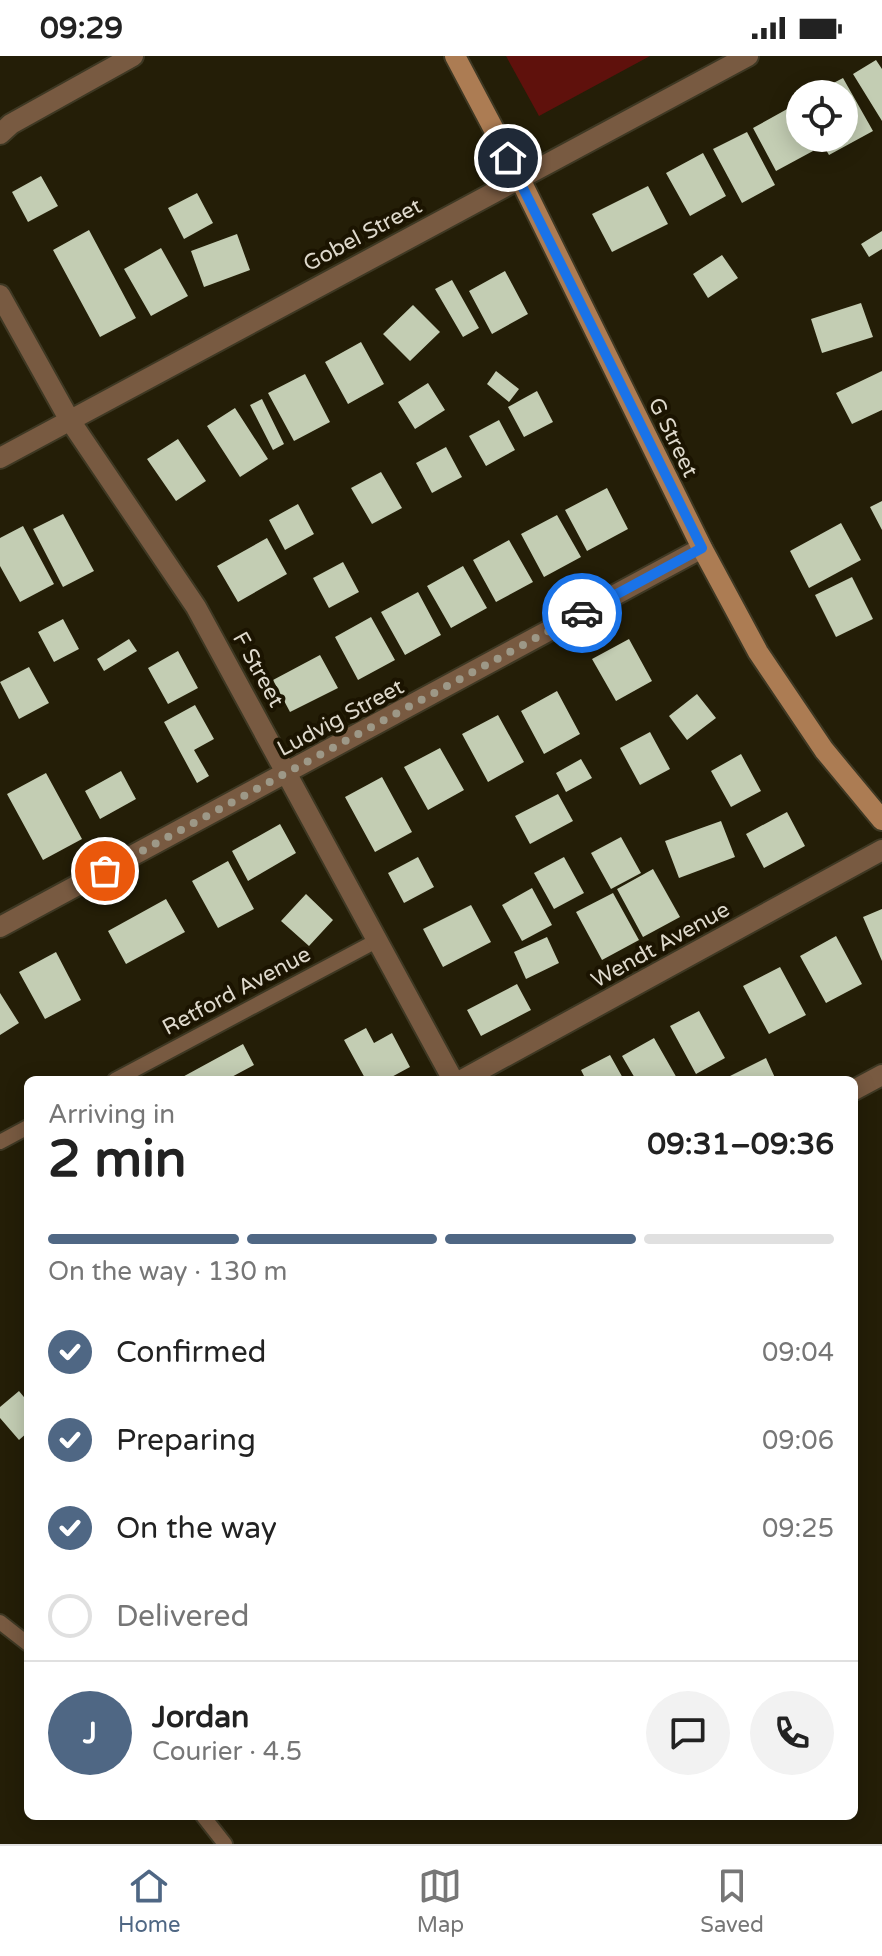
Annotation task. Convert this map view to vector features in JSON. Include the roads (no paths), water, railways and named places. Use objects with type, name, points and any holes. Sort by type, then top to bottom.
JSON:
[{"type":"street","points":[[0,134],[11,124],[133,56]]},
{"type":"street","name":"G Street","points":[[455,56],[519,177],[702,548],[758,652],[824,750],[882,820]]},
{"type":"street","name":"Gobel Street","points":[[0,458],[748,56]]},
{"type":"street","name":"F Street","points":[[0,295],[69,419],[196,607],[451,1076]]},
{"type":"street","name":"Ludvig Street","points":[[0,927],[702,548]]},
{"type":"street","name":"Wendt Avenue","points":[[469,1076],[882,850]]},
{"type":"street","points":[[858,1088],[882,1075]]},
{"type":"lane","name":"Retford Avenue","points":[[123,1076],[378,940]]},
{"type":"lane","points":[[0,1142],[24,1129]]},
{"type":"lane","points":[[0,1622],[24,1641]]},
{"type":"lane","points":[[206,1820],[225,1844]]}]
